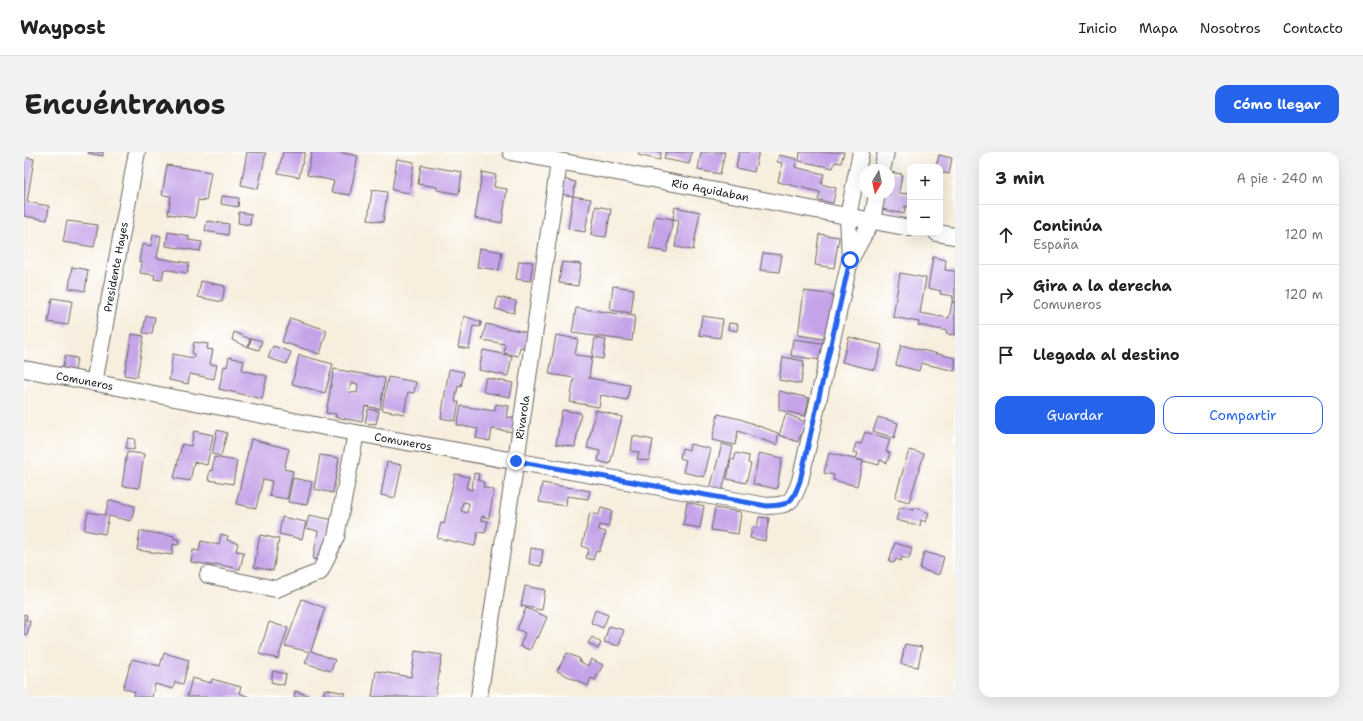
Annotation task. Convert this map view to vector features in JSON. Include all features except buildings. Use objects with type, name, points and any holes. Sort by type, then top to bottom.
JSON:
[{"type":"street","name":"Presidente Hayes","points":[[94,382],[137,152]]},
{"type":"street","name":"Rio Aquidaban","points":[[511,152],[568,159],[907,227]]},
{"type":"street","points":[[850,260],[848,216],[861,152]]},
{"type":"street","points":[[883,164],[886,152]]},
{"type":"street","name":"Rivarola","points":[[479,697],[516,461],[568,159]]},
{"type":"street","points":[[850,260],[872,220],[876,200]]},
{"type":"street","points":[[943,234],[955,236]]},
{"type":"street","name":"Comuneros","points":[[24,369],[516,461],[767,506],[782,506],[794,497],[800,481],[850,260]]},
{"type":"street","points":[[208,575],[276,589],[320,572],[336,537],[356,432]]},
{"type":"route","points":[[516,461],[767,506],[782,506],[794,497],[800,481],[850,260]]}]
